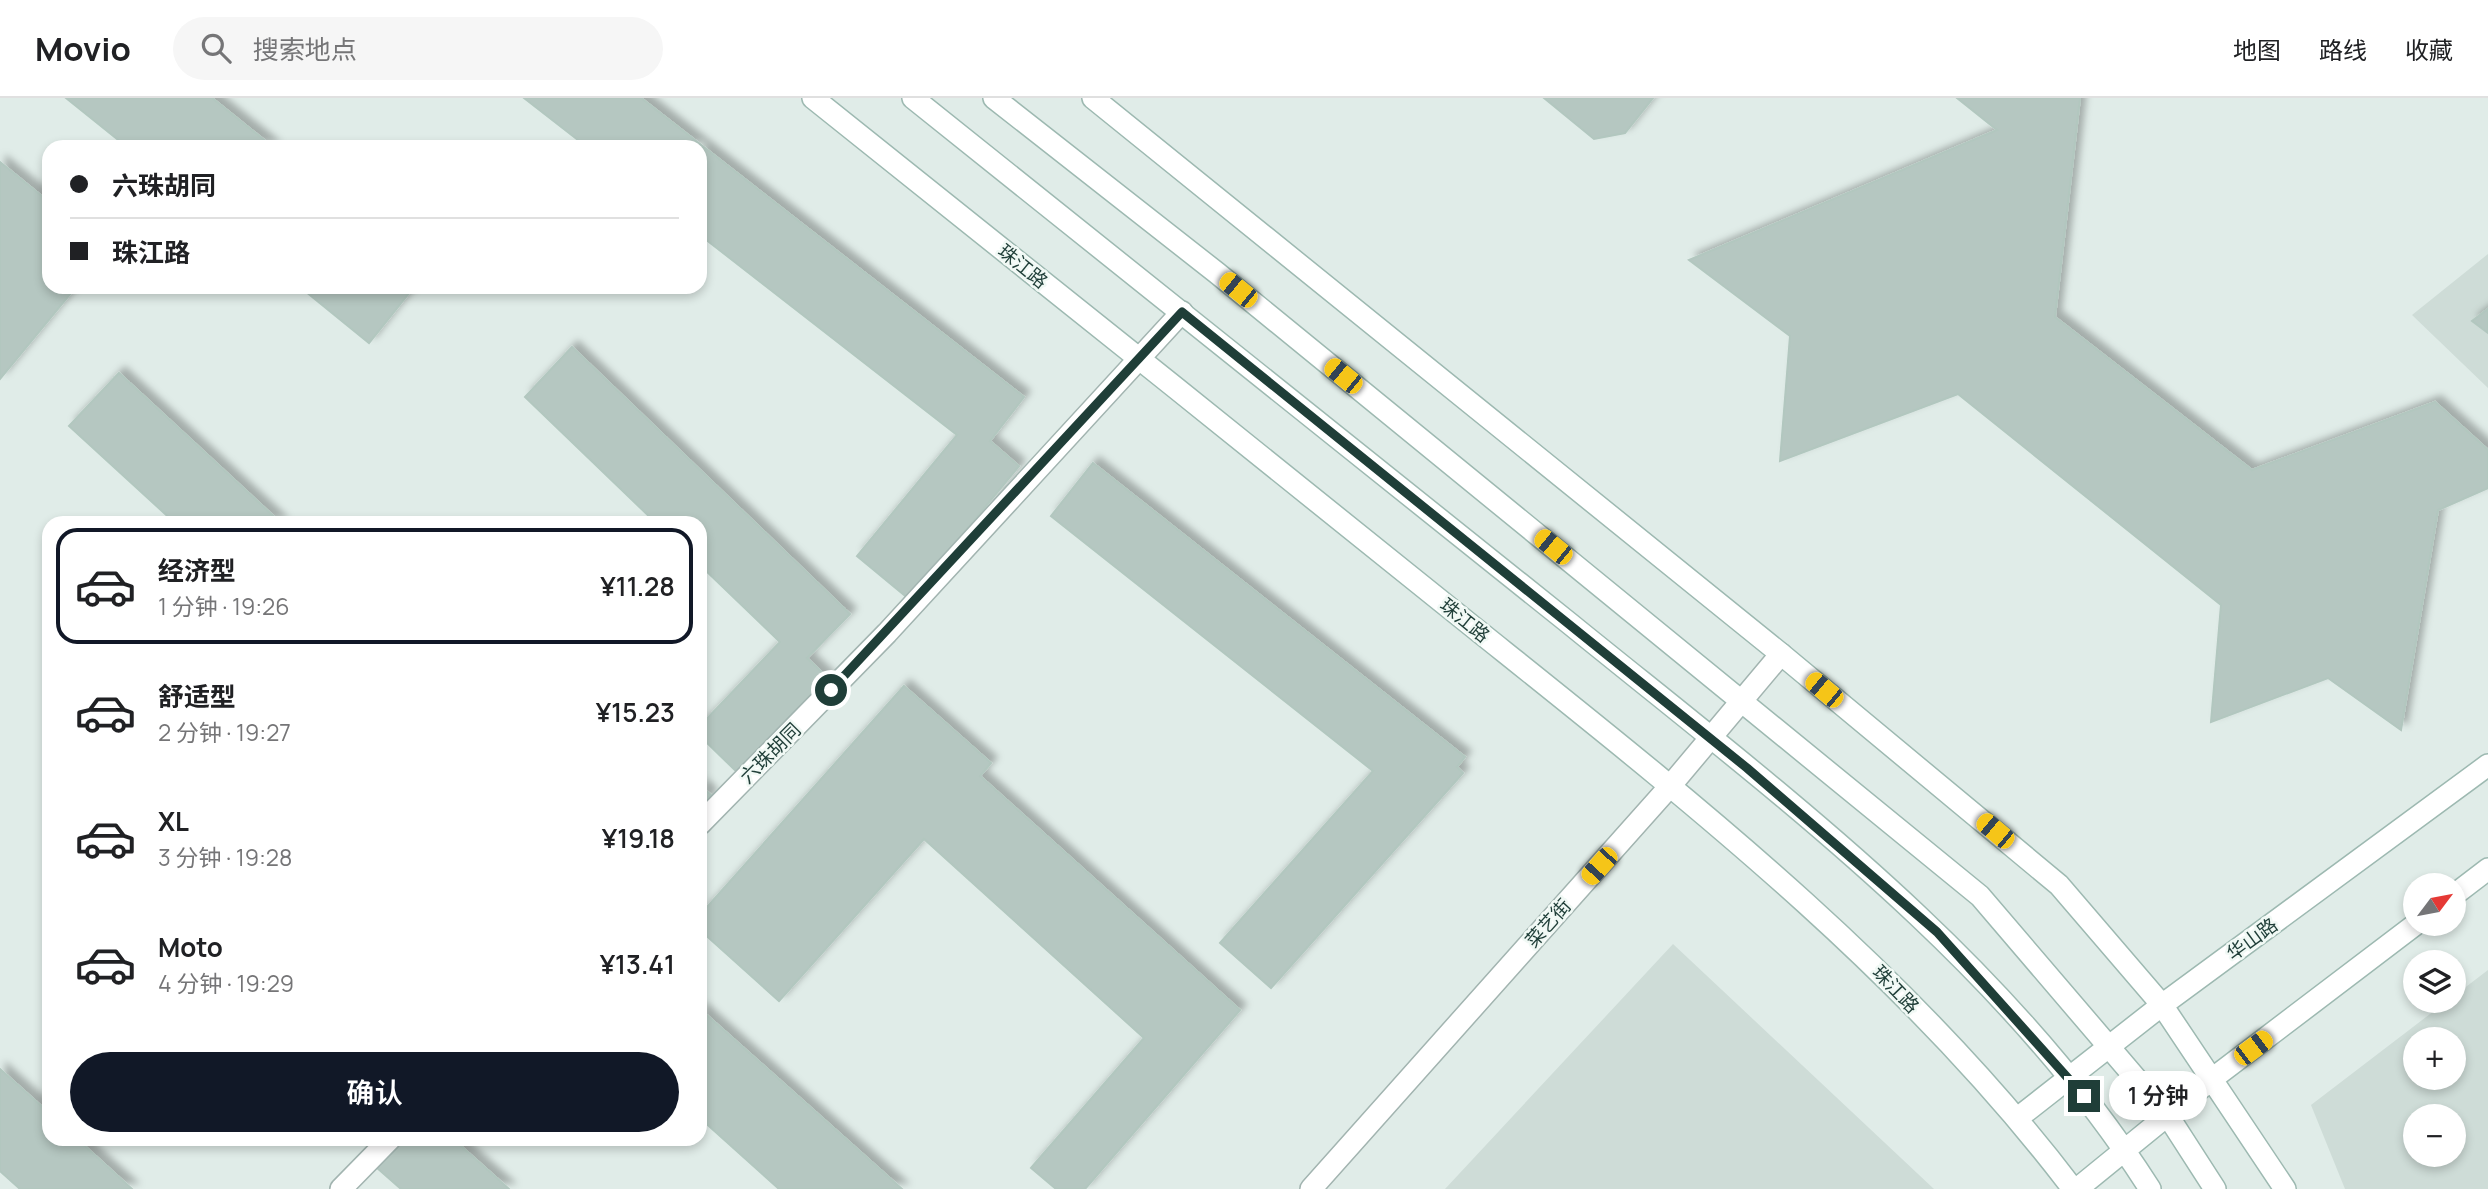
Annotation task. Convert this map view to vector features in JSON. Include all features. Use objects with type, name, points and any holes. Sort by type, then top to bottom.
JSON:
[{"type":"main road","name":"珠江路","points":[[813,98],[1671,785],[1874,965],[2019,1117],[2075,1189]]},
{"type":"main road","points":[[914,98],[1711,738],[1937,932],[2070,1078],[2150,1189]]},
{"type":"main road","points":[[994,98],[1217,273],[1980,896],[2111,1045],[2168,1116],[2215,1189]]},
{"type":"main road","points":[[1093,98],[1782,654],[2059,885],[2162,1006],[2285,1189]]},
{"type":"main road","name":"六珠胡同","points":[[707,817],[887,633],[1182,312]]},
{"type":"main road","name":"菜艺街","points":[[1311,1189],[1671,785],[1782,654]]},
{"type":"main road","name":"华山路","points":[[2019,1117],[2162,1006],[2488,765]]},
{"type":"main road","points":[[2466,886],[2488,869]]},
{"type":"main road","points":[[2075,1189],[2212,1079],[2403,934]]},
{"type":"main road","points":[[341,1189],[383,1146]]},
{"type":"shaded area","points":[[2488,254],[2488,388],[2412,315]]},
{"type":"shaded area","points":[[1673,944],[1934,1189],[1445,1189]]},
{"type":"shaded area","points":[[2488,970],[2488,1189],[2345,1189],[2311,1105],[2403,1035],[2403,1090],[2466,1090],[2466,1027],[2413,1027],[2431,1013],[2466,1013],[2466,987]]},
{"type":"building","points":[[66,98],[212,98],[264,140],[118,140]]},
{"type":"building","points":[[524,98],[641,98],[695,140],[578,140]]},
{"type":"building","points":[[1544,98],[1653,98],[1625,133],[1594,139]]},
{"type":"building","points":[[1957,98],[2080,98],[2055,317],[2252,470],[2435,402],[2488,450],[2488,488],[2438,510],[2401,730],[2328,678],[2211,722],[2221,605],[1958,394],[1780,461],[1790,336],[1689,260],[1997,130]]},
{"type":"building","points":[[707,150],[1024,397],[990,441],[1019,466],[909,599],[857,556],[957,435],[707,240]]},
{"type":"building","points":[[0,162],[42,196],[42,294],[70,294],[0,379]]},
{"type":"building","points":[[309,294],[408,294],[369,343]]},
{"type":"building","points":[[2488,309],[2488,333],[2472,321]]},
{"type":"building","points":[[572,347],[850,614],[807,658],[830,680],[740,775],[707,743],[707,719],[780,642],[707,572],[707,516],[649,516],[525,397]]},
{"type":"building","points":[[119,373],[273,516],[167,516],[69,426]]},
{"type":"building","points":[[1093,463],[1465,757],[1457,767],[1463,773],[1271,988],[1220,943],[1373,771],[1051,516]]},
{"type":"building","points":[[904,686],[991,763],[980,776],[1240,1010],[1085,1189],[1056,1189],[1031,1168],[1144,1038],[924,839],[779,1001],[707,936],[707,907]]},
{"type":"building","points":[[707,1015],[902,1189],[779,1189],[707,1124]]},
{"type":"building","points":[[0,1069],[42,1107],[42,1146],[85,1146],[132,1189],[20,1189],[0,1171]]},
{"type":"building","points":[[396,1146],[461,1146],[509,1189],[401,1189],[377,1168]]},
{"type":"route","points":[[831,690],[905,614],[1182,312],[1747,768],[1937,932],[2084,1096]]}]
